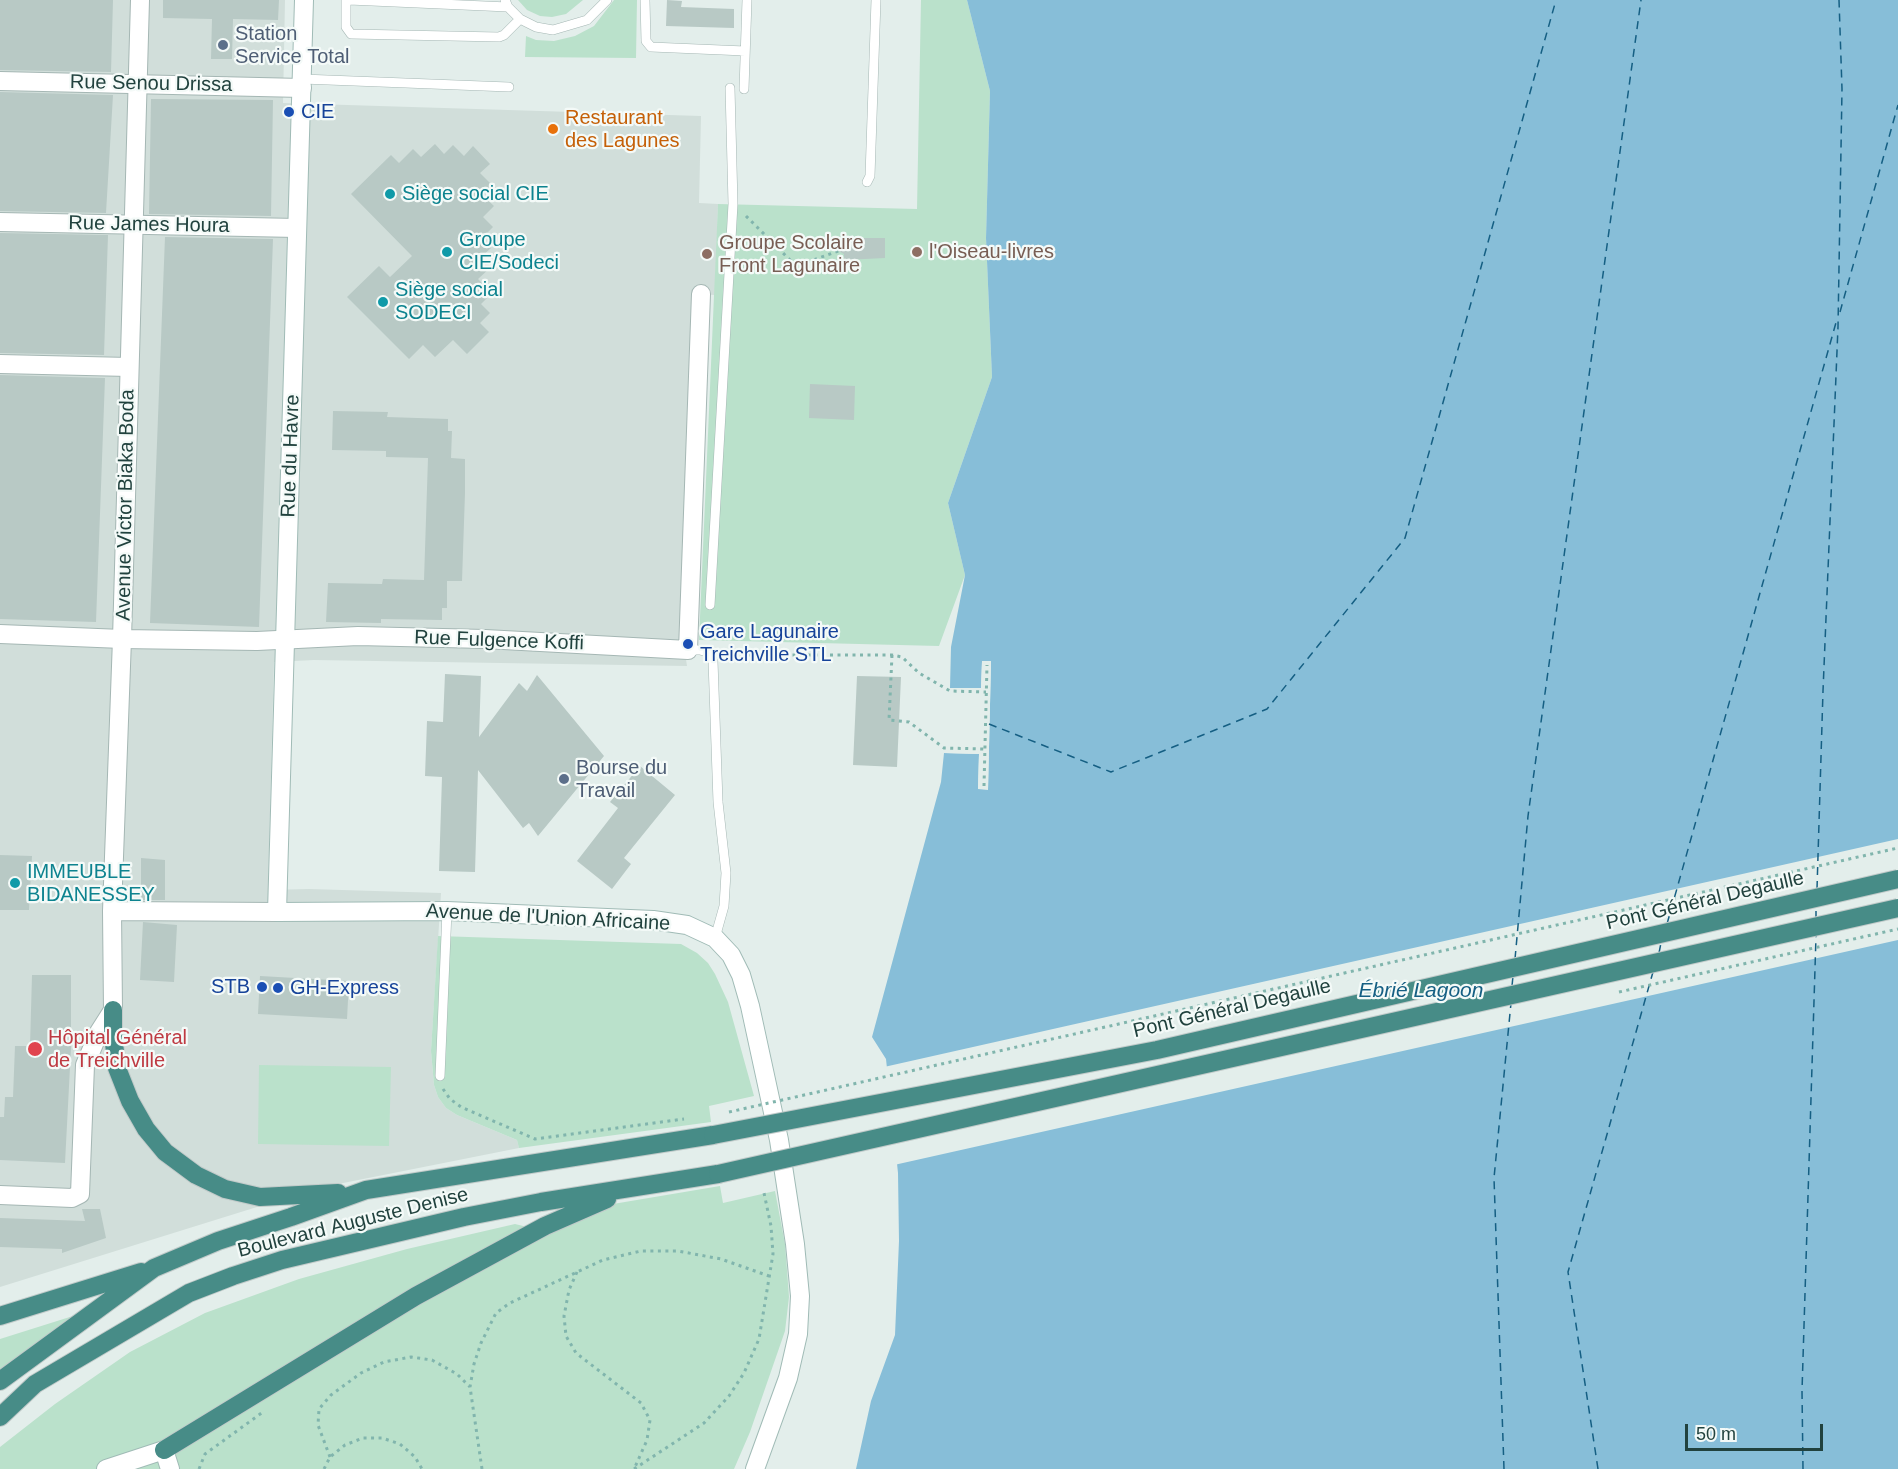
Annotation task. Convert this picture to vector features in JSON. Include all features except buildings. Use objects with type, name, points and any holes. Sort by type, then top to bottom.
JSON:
[{"type":"highway","name":"Pont Général Degaulle","points":[[712,1135],[1157,1050],[1898,879]]},
{"type":"highway","name":"Boulevard Auguste Denise","points":[[0,1417],[35,1384],[189,1293],[282,1260],[464,1217],[541,1202],[718,1174],[1898,908]]},
{"type":"highway","points":[[113,1010],[117,1068],[130,1101],[146,1129],[165,1152],[196,1175],[225,1189],[260,1197],[309,1196],[366,1190]]},
{"type":"highway","name":"Boulevard Auguste Denise","points":[[0,1381],[154,1268],[218,1241],[366,1190],[712,1135]]},
{"type":"highway","points":[[164,1450],[416,1296],[545,1226],[633,1188]]},
{"type":"highway","points":[[0,1316],[154,1268]]},
{"type":"street","name":"Avenue Victor Biaka Boda","points":[[113,1010],[112,911],[140,0]]},
{"type":"street","name":"Rue du Havre","points":[[277,912],[304,0]]},
{"type":"street","name":"Rue Senou Drissa","points":[[0,81],[137,85],[302,83]]},
{"type":"street","name":"Rue James Houra","points":[[0,222],[297,228]]},
{"type":"street","points":[[688,650],[701,294]]},
{"type":"street","points":[[0,364],[129,368]]},
{"type":"street","name":"Rue Fulgence Koffi","points":[[0,634],[122,639],[285,639],[358,636],[485,639],[688,650]]},
{"type":"street","name":"Avenue de l'Union Africaine","points":[[112,911],[447,912],[653,920],[687,925],[715,938],[731,955],[741,975],[750,1006],[779,1140],[795,1244],[800,1296],[798,1334],[788,1378],[754,1469]]},
{"type":"street","points":[[0,1195],[72,1198],[80,1194],[85,1065],[99,1032],[113,1010]]},
{"type":"street","points":[[106,1469],[164,1450],[170,1469]]},
{"type":"lane","points":[[520,20],[499,37],[351,34],[345,27],[347,0],[506,4],[520,20],[536,27],[553,30],[587,20],[607,0]]},
{"type":"lane","points":[[645,0],[646,41],[651,47],[745,51]]},
{"type":"lane","points":[[744,89],[747,0]]},
{"type":"lane","points":[[867,182],[870,176],[876,0]]},
{"type":"lane","points":[[302,83],[509,87]]},
{"type":"lane","points":[[710,605],[733,204],[730,88]]},
{"type":"lane","name":"Rue Fulgence Koffi","points":[[688,650],[700,650],[711,655]]},
{"type":"lane","points":[[711,655],[714,661],[718,802],[726,873],[724,906],[715,938]]},
{"type":"lane","points":[[440,1076],[447,912]]},
{"type":"path","points":[[733,204],[796,266],[844,249]]},
{"type":"path","points":[[711,655],[892,655],[902,657],[919,673],[950,691],[986,692]]},
{"type":"path","points":[[892,655],[889,720],[909,722],[944,748],[985,749]]},
{"type":"path","points":[[984,786],[987,665]]},
{"type":"path","points":[[721,1113],[1898,848]]},
{"type":"path","points":[[440,1076],[443,1090],[461,1107],[535,1139],[686,1119]]},
{"type":"path","points":[[634,1469],[704,1423],[729,1396],[744,1373],[759,1339],[773,1254],[771,1226],[764,1193]]},
{"type":"path","points":[[482,1469],[470,1387],[481,1343],[496,1313],[510,1303],[603,1260],[641,1251],[678,1251],[721,1259],[769,1276]]},
{"type":"path","points":[[578,1271],[569,1290],[564,1316],[566,1336],[576,1353],[641,1403],[650,1420],[647,1440],[634,1469]]},
{"type":"path","points":[[330,1457],[318,1425],[319,1409],[331,1395],[369,1369],[384,1362],[411,1357],[432,1360],[458,1374],[470,1387]]},
{"type":"path","points":[[199,1469],[205,1454],[271,1407]]},
{"type":"path","points":[[324,1469],[330,1457],[345,1445],[363,1438],[382,1438],[400,1444],[415,1457],[422,1469]]},
{"type":"shaded area","points":[[0,0],[285,0],[283,103],[701,116],[699,203],[718,204],[715,295],[696,294],[682,632],[687,666],[314,660],[274,662],[268,890],[441,893],[431,1051],[434,1085],[438,1097],[446,1108],[457,1115],[517,1140],[519,1148],[318,1188],[0,1287]]},
{"type":"green space","points":[[518,0],[583,0],[566,14],[552,17],[540,16],[527,10]]},
{"type":"green space","points":[[614,0],[637,0],[636,58],[525,57],[526,36],[536,40],[554,41],[575,36],[594,26]]},
{"type":"green space","points":[[921,0],[967,0],[990,91],[986,238],[992,377],[948,503],[965,575],[939,646],[699,640],[718,204],[917,209]]},
{"type":"green space","points":[[438,936],[681,944],[697,953],[708,963],[715,974],[728,1002],[754,1096],[709,1106],[711,1122],[519,1148],[517,1140],[457,1115],[446,1108],[438,1097],[434,1085],[431,1051]]},
{"type":"green space","points":[[259,1065],[391,1067],[389,1146],[258,1144]]},
{"type":"green space","points":[[720,1186],[723,1203],[775,1191],[785,1244],[789,1297],[785,1331],[750,1432],[734,1469],[0,1469],[0,1447],[55,1404],[130,1352],[205,1313],[299,1279],[407,1249],[515,1224],[548,1232],[613,1204]]},
{"type":"green space","points":[[92,1310],[0,1374],[0,1339]]},
{"type":"water","name":"Ébrié Lagoon","points":[[967,0],[1898,0],[1898,1469],[856,1469],[871,1401],[895,1335],[899,1241],[898,1173],[886,1059],[872,1037],[941,782],[944,753],[979,754],[978,789],[988,789],[991,662],[982,662],[981,689],[950,688],[951,647],[965,575],[948,503],[992,377],[986,238],[990,91]]},
{"type":"pier","points":[[982,661],[991,661],[988,790],[978,789],[979,754],[944,753],[944,750],[981,751],[981,786],[985,787],[988,664],[985,664],[983,691],[950,691],[950,688],[981,688]]},
{"type":"pier","points":[[1898,839],[1898,940],[894,1165],[884,1067]]},
{"type":"ferry route","points":[[989,724],[1111,772],[1267,709],[1405,538],[1556,0]]},
{"type":"ferry route","points":[[1515,959],[1528,816],[1641,0]]},
{"type":"ferry route","points":[[1817,889],[1838,327],[1842,89],[1839,0]]},
{"type":"ferry route","points":[[1840,312],[1898,105]]},
{"type":"ferry route","points":[[1667,924],[1837,319]]},
{"type":"ferry route","points":[[1816,906],[1816,919]]},
{"type":"ferry route","points":[[1803,1469],[1802,1391],[1816,936]]},
{"type":"ferry route","points":[[1659,953],[1661,943]]},
{"type":"ferry route","points":[[1598,1469],[1568,1272],[1653,972]]},
{"type":"ferry route","points":[[1512,986],[1513,976]]},
{"type":"ferry route","points":[[1504,1469],[1494,1178],[1511,1003]]},
{"type":"place","name":"Station Service Total","points":[[223,45]]},
{"type":"place","name":"CIE","points":[[289,112]]},
{"type":"place","name":"Restaurant des Lagunes","points":[[553,129]]},
{"type":"place","name":"Siège social CIE","points":[[390,194]]},
{"type":"place","name":"Groupe CIE/Sodeci","points":[[447,252]]},
{"type":"place","name":"l'Oiseau-livres","points":[[917,252]]},
{"type":"place","name":"Groupe Scolaire Front Lagunaire","points":[[707,254]]},
{"type":"place","name":"Siège social SODECI","points":[[383,302]]},
{"type":"place","name":"Gare Lagunaire Treichville STL","points":[[688,644]]},
{"type":"place","name":"Bourse du Travail","points":[[564,779]]},
{"type":"place","name":"IMMEUBLE BIDANESSEY","points":[[15,883]]},
{"type":"place","name":"STB","points":[[262,987]]},
{"type":"place","name":"GH-Express","points":[[278,988]]},
{"type":"place","name":"Hôpital Général de Treichville","points":[[35,1049]]}]
